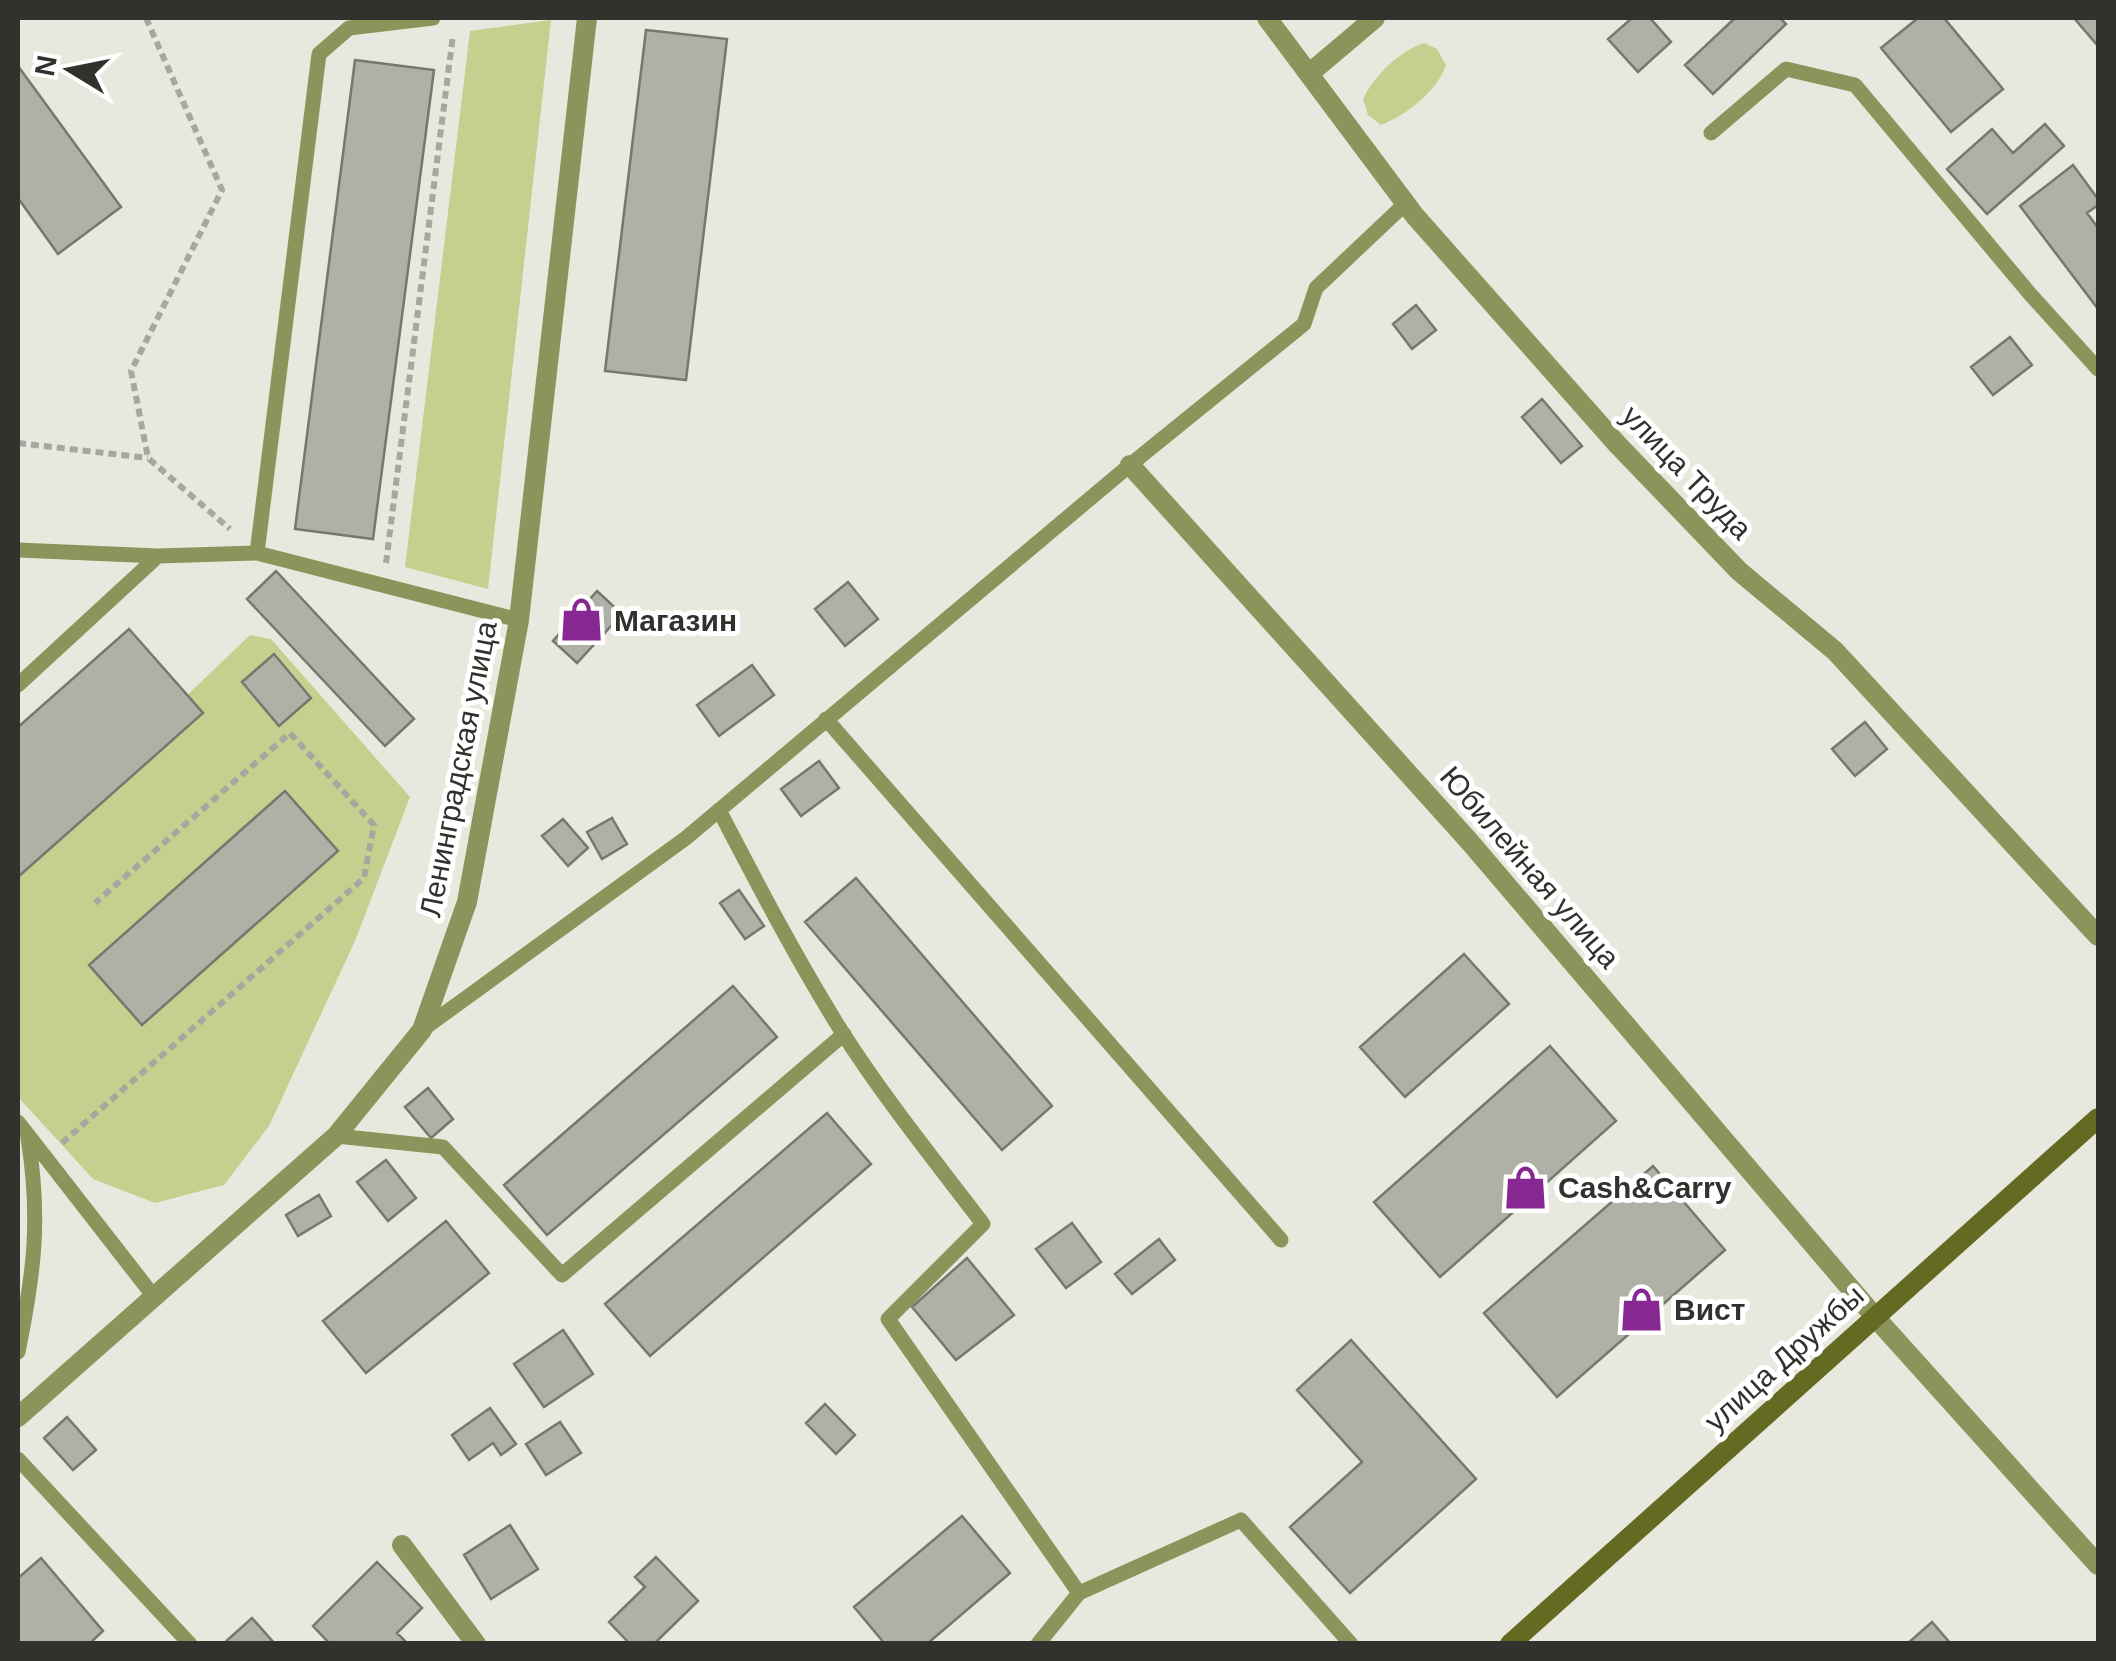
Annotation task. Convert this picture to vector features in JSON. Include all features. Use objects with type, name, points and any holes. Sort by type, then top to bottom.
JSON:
[{"type":"street","name":"Ленинградская улица","points":[[18,1417],[336,1136],[422,1030],[467,902],[520,620],[588,18]]},
{"type":"street","name":"улица Труда","points":[[1267,18],[1406,203],[1671,504],[1740,571],[1835,651],[2098,936]]},
{"type":"street","points":[[1310,73],[1375,18]]},
{"type":"street","name":"Юбилейная улица","points":[[1130,465],[1469,841],[1875,1316],[2098,1565]]},
{"type":"street","name":"улица Дружбы","points":[[1510,1644],[2098,1118]]},
{"type":"street","points":[[402,1545],[476,1644]]},
{"type":"lane","points":[[258,553],[320,54],[349,28],[433,18]]},
{"type":"lane","points":[[1711,133],[1786,69],[1855,85],[2098,369]]},
{"type":"lane","points":[[422,1030],[686,838],[1304,324],[1316,288],[1406,203]]},
{"type":"lane","points":[[18,550],[158,556],[258,553],[520,620]]},
{"type":"lane","points":[[18,685],[158,556]]},
{"type":"lane","points":[[826,719],[1281,1240]]},
{"type":"lane","points":[[718,810],[794,952],[844,1034],[983,1224],[888,1319],[1079,1593]]},
{"type":"lane","points":[[336,1136],[443,1146],[562,1274],[844,1034]]},
{"type":"lane","points":[[23,1128],[155,1298]]},
{"type":"lane","points":[[18,1352],[34,1270],[36,1186],[23,1128]]},
{"type":"lane","points":[[18,1459],[190,1644]]},
{"type":"lane","points":[[1038,1644],[1079,1593],[1241,1520],[1350,1644]]},
{"type":"path","points":[[146,18],[222,190],[131,371],[148,458]]},
{"type":"path","points":[[384,584],[453,30]]},
{"type":"path","points":[[18,443],[148,458],[258,553]]},
{"type":"path","points":[[46,1157],[364,878],[374,825],[290,733],[95,903]]},
{"type":"green space","points":[[551,20],[488,589],[405,567],[470,31]]},
{"type":"green space","points":[[1424,43],[1437,49],[1446,65],[1442,75],[1420,101],[1381,125],[1368,115],[1363,99],[1388,65]]},
{"type":"green space","points":[[250,635],[271,639],[410,797],[355,941],[269,1126],[224,1185],[155,1203],[93,1179],[18,1097],[18,857]]},
{"type":"building","points":[[1632,18],[1650,18],[1671,42],[1638,72],[1608,39]]},
{"type":"building","points":[[1735,18],[1780,18],[1786,24],[1713,94],[1685,65]]},
{"type":"building","points":[[1918,18],[1944,18],[2003,89],[1951,132],[1881,48]]},
{"type":"building","points":[[2074,18],[2098,18],[2098,46]]},
{"type":"building","points":[[646,30],[727,39],[686,380],[605,371]]},
{"type":"building","points":[[355,60],[434,70],[373,539],[295,529]]},
{"type":"building","points":[[18,66],[121,207],[58,254],[18,198]]},
{"type":"building","points":[[2045,124],[2064,146],[1987,214],[1947,169],[1992,129],[2013,153]]},
{"type":"building","points":[[2073,165],[2098,199],[2098,205],[2087,213],[2098,228],[2098,309],[2020,206]]},
{"type":"building","points":[[1416,305],[1436,330],[1412,349],[1393,324]]},
{"type":"building","points":[[2010,337],[2032,365],[1993,395],[1971,367]]},
{"type":"building","points":[[1542,399],[1582,446],[1561,463],[1522,417]]},
{"type":"building","points":[[276,571],[414,719],[385,746],[247,599]]},
{"type":"building","points":[[848,582],[878,619],[845,646],[815,609]]},
{"type":"building","points":[[597,591],[622,614],[577,663],[553,641]]},
{"type":"building","points":[[129,629],[203,713],[18,877],[18,727]]},
{"type":"building","points":[[274,654],[311,698],[279,726],[242,682]]},
{"type":"building","points":[[752,665],[774,695],[719,736],[697,705]]},
{"type":"building","points":[[1865,722],[1887,749],[1855,776],[1832,749]]},
{"type":"building","points":[[819,761],[839,788],[801,816],[781,789]]},
{"type":"building","points":[[285,791],[338,851],[142,1025],[89,965]]},
{"type":"building","points":[[612,818],[627,844],[602,859],[587,832]]},
{"type":"building","points":[[563,819],[588,848],[568,866],[542,836]]},
{"type":"building","points":[[856,878],[1052,1106],[1002,1150],[805,922]]},
{"type":"building","points":[[739,890],[764,926],[745,939],[720,903]]},
{"type":"building","points":[[1464,954],[1509,1004],[1405,1097],[1360,1047]]},
{"type":"building","points":[[733,986],[777,1037],[547,1235],[504,1185]]},
{"type":"building","points":[[1550,1046],[1616,1121],[1440,1277],[1374,1202]]},
{"type":"building","points":[[428,1088],[453,1119],[431,1138],[405,1107]]},
{"type":"building","points":[[827,1113],[871,1164],[650,1356],[605,1304]]},
{"type":"building","points":[[386,1160],[416,1198],[388,1221],[357,1182]]},
{"type":"building","points":[[1653,1166],[1725,1250],[1557,1397],[1484,1313]]},
{"type":"building","points":[[319,1195],[331,1216],[298,1236],[286,1215]]},
{"type":"building","points":[[446,1221],[489,1273],[366,1373],[323,1321]]},
{"type":"building","points":[[1072,1223],[1101,1262],[1066,1288],[1036,1249]]},
{"type":"building","points":[[1159,1239],[1175,1260],[1132,1294],[1115,1274]]},
{"type":"building","points":[[967,1258],[1014,1315],[956,1360],[912,1307]]},
{"type":"building","points":[[563,1330],[593,1374],[544,1407],[514,1364]]},
{"type":"building","points":[[1351,1340],[1476,1479],[1350,1593],[1290,1527],[1362,1462],[1297,1390]]},
{"type":"building","points":[[825,1404],[855,1435],[836,1454],[806,1423]]},
{"type":"building","points":[[490,1408],[516,1444],[501,1455],[493,1443],[469,1460],[452,1435]]},
{"type":"building","points":[[67,1417],[96,1450],[73,1470],[44,1438]]},
{"type":"building","points":[[560,1422],[581,1453],[546,1475],[526,1444]]},
{"type":"building","points":[[962,1516],[1010,1573],[927,1644],[885,1644],[854,1607]]},
{"type":"building","points":[[510,1525],[538,1569],[491,1599],[464,1555]]},
{"type":"building","points":[[656,1557],[698,1601],[654,1644],[630,1644],[609,1622],[645,1587],[635,1577]]},
{"type":"building","points":[[41,1558],[103,1631],[89,1644],[18,1644],[18,1578]]},
{"type":"building","points":[[377,1562],[422,1608],[397,1633],[408,1644],[330,1644],[313,1626]]},
{"type":"building","points":[[252,1618],[275,1644],[223,1644]]},
{"type":"building","points":[[1932,1622],[1951,1644],[1907,1644]]},
{"type":"place","name":"Магазин","points":[[581,620]]},
{"type":"place","name":"Cash&Carry","points":[[1525,1187]]},
{"type":"place","name":"Вист","points":[[1641,1309]]}]
